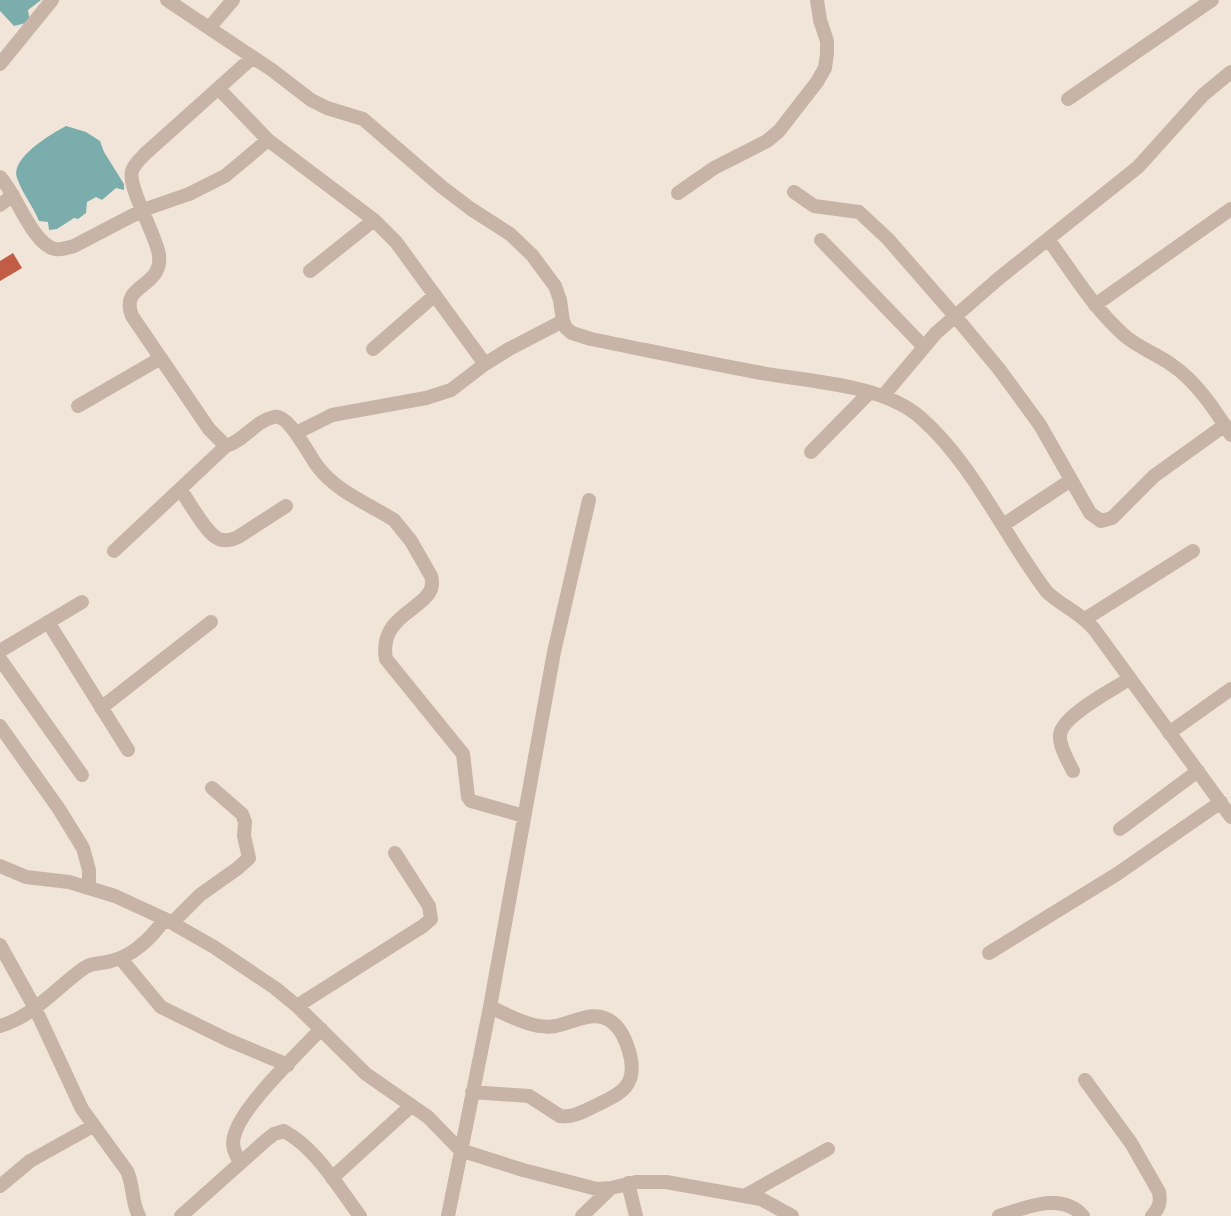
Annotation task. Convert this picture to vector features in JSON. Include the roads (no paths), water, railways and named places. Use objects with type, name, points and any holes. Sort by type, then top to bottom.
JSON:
[{"type":"street","points":[[0,64],[52,0]]},
{"type":"street","points":[[167,0],[272,70],[311,100],[327,108],[363,119],[442,187],[516,239],[542,266],[555,286],[563,321],[572,333],[591,339],[876,394],[911,410],[935,433],[977,485],[1047,592],[1084,619],[1231,817]]},
{"type":"street","points":[[209,28],[233,0]]},
{"type":"street","points":[[678,193],[714,168],[767,141],[779,131],[811,91],[825,68],[827,54],[827,41],[820,20],[817,0]]},
{"type":"street","points":[[1068,99],[1212,0]]},
{"type":"street","points":[[226,446],[209,429],[132,316],[128,301],[152,278],[158,268],[159,256],[156,241],[131,181],[134,167],[147,153],[252,58]]},
{"type":"street","points":[[811,452],[876,394],[955,316],[1138,167],[1203,95],[1231,72]]},
{"type":"street","points":[[219,89],[268,140],[374,220],[396,242],[485,364]]},
{"type":"street","points":[[0,177],[37,236],[52,249],[62,249],[74,246],[143,210],[189,194],[225,176],[268,140]]},
{"type":"street","points":[[794,192],[814,206],[849,209],[859,212],[868,219],[999,369],[1040,425],[1090,513],[1101,520],[1106,520],[1120,512],[1154,476],[1228,430],[1200,392],[1173,365],[1127,338],[1095,305],[1048,239]]},
{"type":"street","points":[[0,205],[13,195]]},
{"type":"street","points":[[1095,305],[1230,211]]},
{"type":"street","points":[[310,272],[374,220]]},
{"type":"street","points":[[820,240],[924,347]]},
{"type":"street","points":[[372,349],[435,295]]},
{"type":"street","points":[[296,432],[332,415],[426,398],[451,390],[485,364],[563,321]]},
{"type":"street","points":[[78,406],[161,358]]},
{"type":"street","points":[[114,552],[226,446],[234,444],[264,421],[275,416],[284,418],[296,432],[310,457],[329,480],[394,520],[411,541],[431,576],[432,591],[394,624],[387,635],[384,648],[386,659],[463,754],[468,798],[471,801],[524,816]]},
{"type":"street","points":[[1003,525],[1071,480]]},
{"type":"street","points":[[180,489],[212,535],[221,540],[230,541],[238,537],[286,506]]},
{"type":"street","points":[[448,1216],[490,1007],[554,652],[589,500]]},
{"type":"street","points":[[1084,619],[1193,551]]},
{"type":"street","points":[[0,651],[82,602]]},
{"type":"street","points":[[48,622],[128,750]]},
{"type":"street","points":[[101,708],[211,622]]},
{"type":"street","points":[[0,659],[82,776]]},
{"type":"street","points":[[1073,771],[1060,740],[1062,728],[1076,714],[1129,679]]},
{"type":"street","points":[[1169,733],[1231,689]]},
{"type":"street","points":[[0,726],[59,809],[83,848],[89,870],[89,887]]},
{"type":"street","points":[[1120,829],[1198,771]]},
{"type":"street","points":[[0,1026],[16,1020],[35,1008],[89,964],[121,958],[145,943],[200,895],[249,858],[242,814],[212,788]]},
{"type":"street","points":[[989,954],[1117,874],[1221,802]]},
{"type":"street","points":[[297,1006],[431,919],[429,906],[395,853]]},
{"type":"street","points":[[0,866],[26,877],[69,882],[89,887],[169,921],[244,967],[297,1006],[366,1074],[428,1117],[460,1150],[560,1181],[597,1189],[628,1184],[666,1182],[746,1195],[773,1204],[792,1216]]},
{"type":"street","points":[[0,945],[35,1008],[75,1096],[93,1126],[127,1171],[131,1180],[132,1201],[139,1216]]},
{"type":"street","points":[[121,958],[150,996],[168,1011],[228,1040],[288,1065]]},
{"type":"street","points":[[472,1092],[529,1096],[560,1116],[566,1117],[621,1092],[632,1078],[627,1042],[614,1023],[606,1018],[587,1017],[545,1027],[533,1025],[490,1007]]},
{"type":"street","points":[[240,1163],[233,1148],[233,1137],[249,1106],[321,1029]]},
{"type":"street","points":[[1085,1080],[1131,1143],[1159,1192],[1161,1199],[1159,1207],[1152,1216]]},
{"type":"street","points":[[332,1178],[411,1106]]},
{"type":"street","points":[[0,1186],[30,1161],[93,1126]]},
{"type":"street","points":[[181,1216],[274,1134],[284,1131],[299,1139],[317,1157],[360,1216]]},
{"type":"street","points":[[746,1195],[828,1149]]},
{"type":"street","points":[[628,1184],[636,1216]]},
{"type":"street","points":[[582,1216],[611,1188]]},
{"type":"street","points":[[999,1216],[1032,1206],[1057,1203],[1067,1203],[1083,1216]]},
{"type":"water","points":[[0,0],[41,0],[28,10],[30,22],[14,26],[0,11]]},
{"type":"water","points":[[66,126],[86,132],[100,141],[104,152],[124,184],[124,190],[116,188],[102,200],[96,197],[87,202],[86,213],[78,219],[74,218],[57,229],[49,230],[48,222],[39,221],[19,184],[16,170],[25,155]]}]
